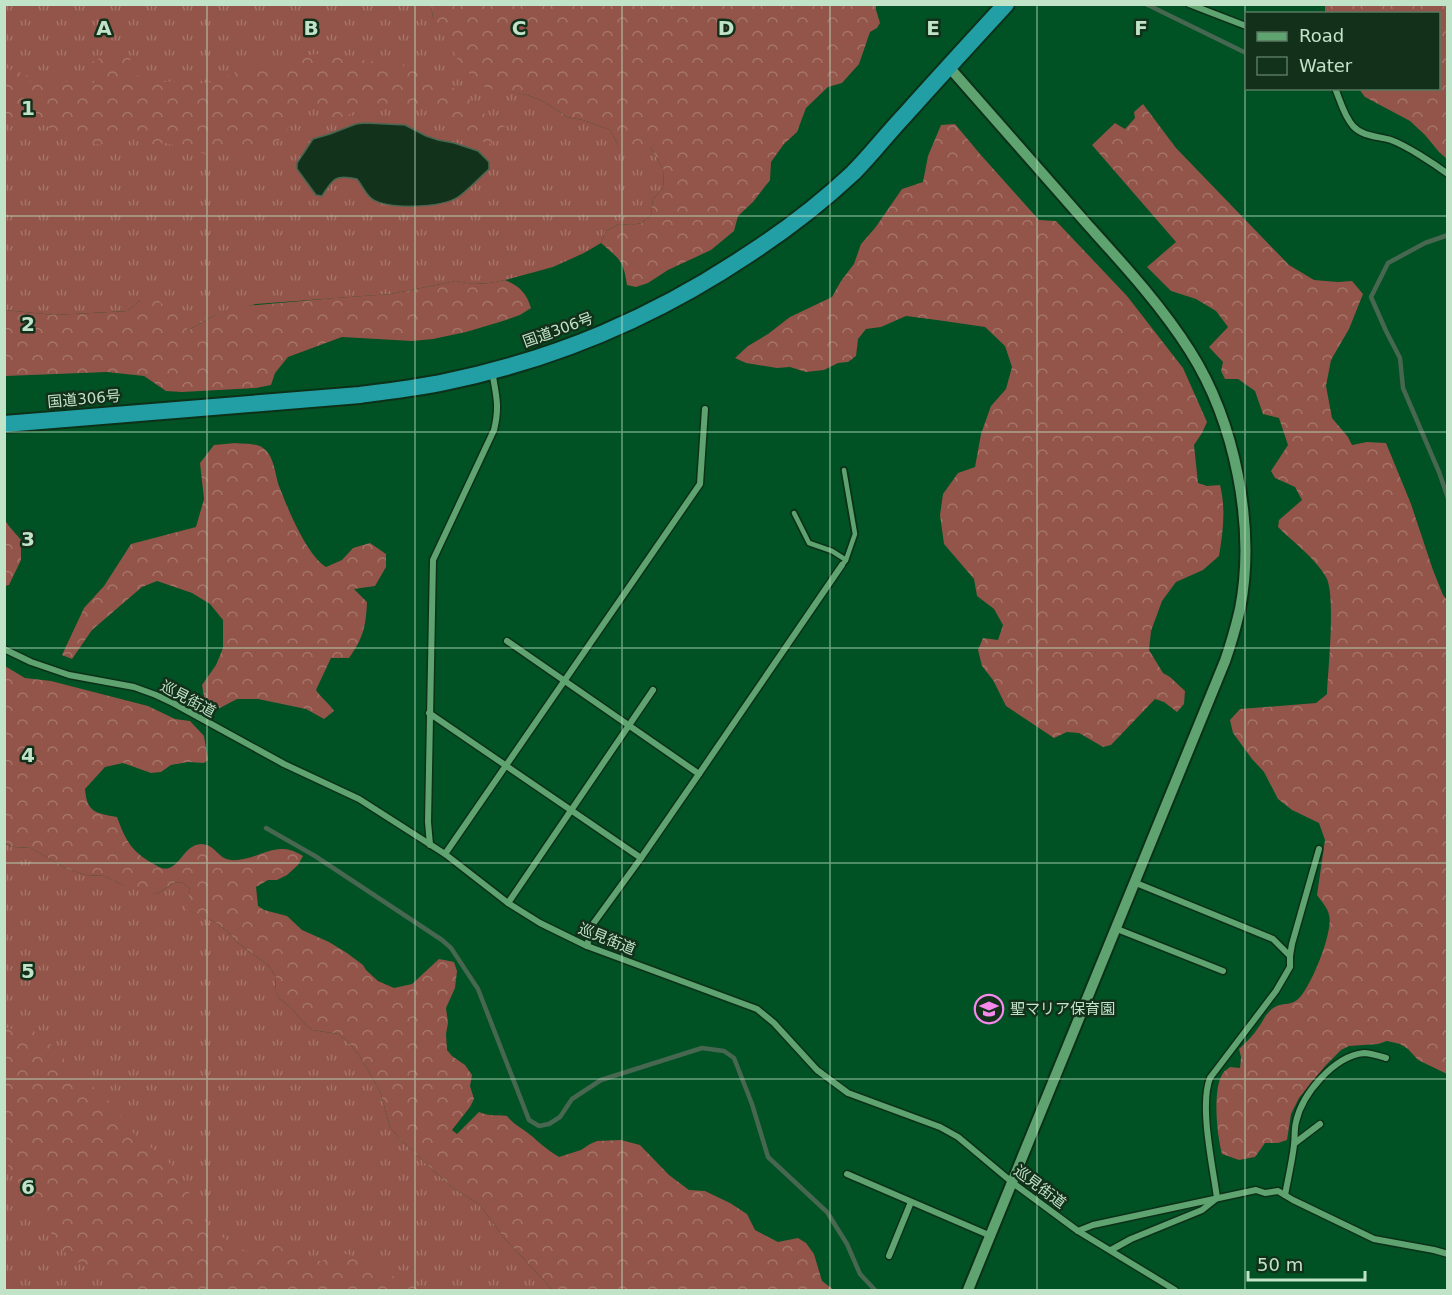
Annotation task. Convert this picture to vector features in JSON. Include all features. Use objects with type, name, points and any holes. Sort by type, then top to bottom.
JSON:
[{"type":"highway","name":"国道306号","points":[[4,424],[360,395],[446,382],[539,357],[581,342],[651,312],[690,292],[762,246],[817,204],[853,172],[1006,4]]},
{"type":"street","points":[[1189,4],[1245,26]]},
{"type":"street","points":[[949,67],[1137,281],[1190,351],[1212,393],[1238,472],[1245,549],[1240,607],[1234,634],[1215,690],[968,1290]]},
{"type":"street","points":[[1336,90],[1349,121],[1355,129],[1364,134],[1393,141],[1448,174]]},
{"type":"street","points":[[430,845],[428,822],[429,713],[433,560],[494,430],[498,416],[498,404],[492,370]]},
{"type":"street","points":[[445,854],[700,484],[705,409]]},
{"type":"street","points":[[587,946],[593,924],[641,858],[844,562]]},
{"type":"street","points":[[507,641],[699,774]]},
{"type":"street","name":"巡見街道","points":[[4,649],[69,675],[134,687],[156,694],[284,764],[359,799],[445,854],[508,903],[540,923],[587,946],[758,1009],[817,1070],[848,1093],[940,1127],[958,1137],[1013,1183],[1078,1231],[1175,1290]]},
{"type":"street","points":[[508,903],[653,690]]},
{"type":"street","points":[[429,713],[641,858]]},
{"type":"street","points":[[1217,1198],[1206,1115],[1206,1088],[1210,1078],[1276,991],[1290,967],[1290,956],[1319,849]]},
{"type":"street","points":[[1136,883],[1273,939],[1290,956]]},
{"type":"street","points":[[1117,929],[1223,971]]},
{"type":"street","points":[[1285,1195],[1296,1120],[1307,1095],[1318,1081],[1337,1064],[1353,1056],[1367,1053],[1386,1058]]},
{"type":"street","points":[[1294,1143],[1320,1124]]},
{"type":"street","points":[[847,1174],[991,1236]]},
{"type":"street","points":[[1078,1231],[1093,1225],[1256,1190],[1265,1193],[1278,1191],[1374,1239],[1448,1254]]},
{"type":"street","points":[[1111,1250],[1131,1239],[1202,1210],[1217,1198]]},
{"type":"street","points":[[889,1256],[911,1202]]},
{"type":"lane","points":[[794,513],[809,543],[832,551],[844,562],[855,534],[844,470]]},
{"type":"green space","points":[[876,4],[880,23],[870,32],[859,64],[842,83],[828,87],[806,108],[797,132],[784,144],[771,162],[770,180],[753,202],[738,216],[734,231],[711,250],[636,287],[627,285],[620,261],[601,243],[606,231],[619,224],[642,223],[651,215],[653,199],[663,188],[664,170],[650,147],[643,147],[629,155],[618,145],[610,130],[567,117],[545,102],[527,95],[486,88],[463,68],[433,18],[431,5]]},
{"type":"green space","points":[[5,5],[431,5],[433,18],[507,91],[527,95],[545,102],[567,117],[610,130],[618,145],[650,147],[664,170],[663,188],[653,199],[651,215],[642,223],[619,224],[606,231],[601,243],[553,267],[490,283],[473,284],[456,281],[391,294],[256,304],[215,315],[187,331],[172,306],[140,300],[128,311],[54,315],[5,310]]},
{"type":"green space","points":[[1325,5],[1447,5],[1447,159],[1410,121],[1365,97],[1360,90],[1440,90],[1440,12],[1325,12]]},
{"type":"green space","points":[[317,54],[422,70],[463,94],[481,111],[502,124],[505,127],[503,133],[491,144],[485,143],[454,124],[441,108],[376,104],[334,118],[318,106],[298,115],[285,135],[278,141],[246,152],[226,151],[213,156],[165,143],[148,145],[133,139],[120,138],[111,145],[101,145],[83,138],[60,138],[44,125],[21,124],[5,120],[4,69],[6,68],[27,75],[31,84],[64,78],[67,83],[85,91],[91,88],[95,80],[91,63],[105,57],[130,58],[133,70],[141,79],[140,82],[146,90],[165,82],[212,82],[228,76],[248,63],[290,64],[304,56]]},
{"type":"green space","points":[[1143,104],[1176,148],[1289,265],[1314,280],[1352,281],[1363,294],[1349,329],[1331,360],[1326,386],[1332,418],[1352,445],[1367,442],[1386,443],[1411,504],[1433,570],[1447,600],[1447,1074],[1418,1060],[1400,1044],[1387,1041],[1378,1044],[1349,1046],[1341,1050],[1326,1065],[1299,1098],[1291,1114],[1287,1140],[1265,1143],[1255,1157],[1239,1160],[1222,1154],[1216,1113],[1220,1080],[1230,1067],[1240,1068],[1239,1049],[1254,1034],[1268,1013],[1276,1006],[1294,1002],[1302,994],[1320,960],[1330,923],[1327,910],[1317,895],[1325,840],[1319,823],[1292,810],[1278,799],[1264,772],[1233,733],[1230,720],[1240,709],[1316,703],[1327,694],[1331,599],[1326,577],[1321,570],[1278,527],[1279,520],[1302,500],[1295,487],[1275,478],[1271,471],[1288,445],[1279,418],[1263,414],[1255,391],[1238,379],[1225,379],[1221,371],[1223,362],[1209,347],[1228,327],[1216,311],[1196,299],[1171,291],[1147,267],[1176,242],[1092,145],[1115,123],[1125,129],[1135,118],[1134,112]]},
{"type":"green space","points":[[955,124],[1039,220],[1056,221],[1127,296],[1183,368],[1207,422],[1194,445],[1198,483],[1207,486],[1220,485],[1223,529],[1219,556],[1203,570],[1176,582],[1162,601],[1151,631],[1149,650],[1163,673],[1185,691],[1184,704],[1177,712],[1164,702],[1155,699],[1111,745],[1103,747],[1079,733],[1067,732],[1054,738],[1006,706],[993,680],[982,666],[978,650],[983,638],[998,640],[1003,625],[994,609],[977,596],[974,579],[944,544],[940,515],[943,494],[958,473],[975,467],[981,434],[991,406],[1006,389],[1012,367],[1005,346],[985,327],[906,316],[881,327],[866,329],[858,339],[856,356],[848,362],[838,363],[824,370],[806,372],[790,367],[777,368],[746,363],[735,358],[748,346],[790,317],[832,297],[854,264],[861,244],[902,189],[923,182],[928,156],[941,125]]},
{"type":"green space","points":[[505,280],[521,290],[531,308],[503,321],[433,339],[412,341],[342,337],[288,357],[275,373],[271,385],[256,388],[166,391],[144,376],[107,372],[5,376],[5,310],[54,315],[128,311],[140,300],[158,300],[164,306],[172,306],[186,312],[187,331],[233,307],[391,294],[456,281],[474,284]]},
{"type":"green space","points":[[235,443],[257,445],[267,451],[298,530],[311,552],[326,567],[342,560],[353,548],[370,543],[386,554],[386,567],[375,586],[354,589],[367,602],[365,625],[358,645],[349,658],[331,658],[316,690],[334,711],[324,719],[306,709],[258,699],[237,699],[218,709],[205,703],[202,685],[216,665],[223,648],[223,620],[210,604],[192,593],[157,581],[142,587],[92,630],[72,659],[62,655],[84,608],[104,586],[131,544],[196,527],[204,499],[200,463],[214,445]]},
{"type":"green space","points":[[4,519],[21,540],[21,560],[9,585],[5,586]]},
{"type":"green space","points":[[5,666],[25,678],[51,681],[148,706],[175,719],[190,721],[204,736],[208,760],[204,763],[188,762],[171,765],[161,772],[151,773],[123,763],[105,767],[85,789],[90,807],[98,813],[117,817],[130,844],[145,858],[160,867],[169,868],[191,847],[201,844],[211,847],[230,860],[246,859],[277,849],[293,851],[303,856],[298,865],[287,875],[277,880],[268,880],[256,887],[258,906],[264,910],[287,916],[302,930],[347,953],[363,965],[378,981],[394,988],[412,984],[439,959],[454,962],[457,971],[455,988],[446,1008],[447,1050],[465,1065],[472,1075],[470,1086],[474,1099],[452,1130],[457,1134],[479,1112],[507,1116],[559,1157],[581,1150],[597,1141],[621,1140],[640,1145],[669,1175],[689,1190],[705,1191],[747,1214],[755,1230],[778,1242],[798,1238],[806,1243],[814,1254],[822,1281],[834,1290],[553,1290],[504,1238],[480,1205],[452,1187],[399,1138],[390,1127],[380,1091],[350,1044],[339,1034],[312,1030],[279,998],[275,990],[276,977],[268,965],[238,943],[217,923],[186,909],[190,889],[183,883],[175,882],[157,894],[139,891],[105,876],[85,875],[65,868],[31,848],[5,844]]},
{"type":"green space","points":[[4,844],[31,848],[65,868],[85,875],[105,876],[120,884],[157,894],[175,882],[183,883],[190,889],[187,909],[217,923],[238,943],[268,965],[276,977],[275,989],[279,998],[305,1024],[312,1030],[339,1034],[350,1044],[380,1091],[390,1127],[399,1138],[452,1187],[480,1205],[504,1238],[553,1290],[5,1290]]},
{"type":"green space","points":[[25,1024],[59,1051],[75,1076],[92,1086],[114,1106],[126,1127],[161,1154],[180,1175],[195,1208],[214,1232],[250,1254],[265,1252],[273,1241],[286,1252],[305,1260],[322,1261],[333,1255],[346,1254],[371,1262],[394,1277],[421,1290],[119,1290],[117,1283],[95,1267],[78,1262],[61,1249],[5,1160],[5,1027],[11,1029]]},
{"type":"water","points":[[365,123],[405,125],[426,136],[478,151],[489,162],[489,169],[458,197],[450,201],[427,205],[401,206],[378,202],[369,196],[357,179],[344,177],[332,181],[322,196],[316,195],[297,169],[297,163],[313,139]]},
{"type":"waterway","points":[[1146,4],[1245,53]]},
{"type":"waterway","points":[[1448,235],[1425,243],[1388,263],[1371,297],[1400,358],[1403,388],[1448,498]]},
{"type":"waterway","points":[[266,828],[315,856],[451,948],[478,989],[529,1120],[539,1126],[549,1124],[560,1117],[572,1099],[601,1080],[702,1048],[724,1051],[734,1058],[752,1104],[768,1157],[827,1212],[847,1244],[860,1274],[875,1290]]},
{"type":"place","name":"聖マリア保育園","points":[[989,1009]]}]
